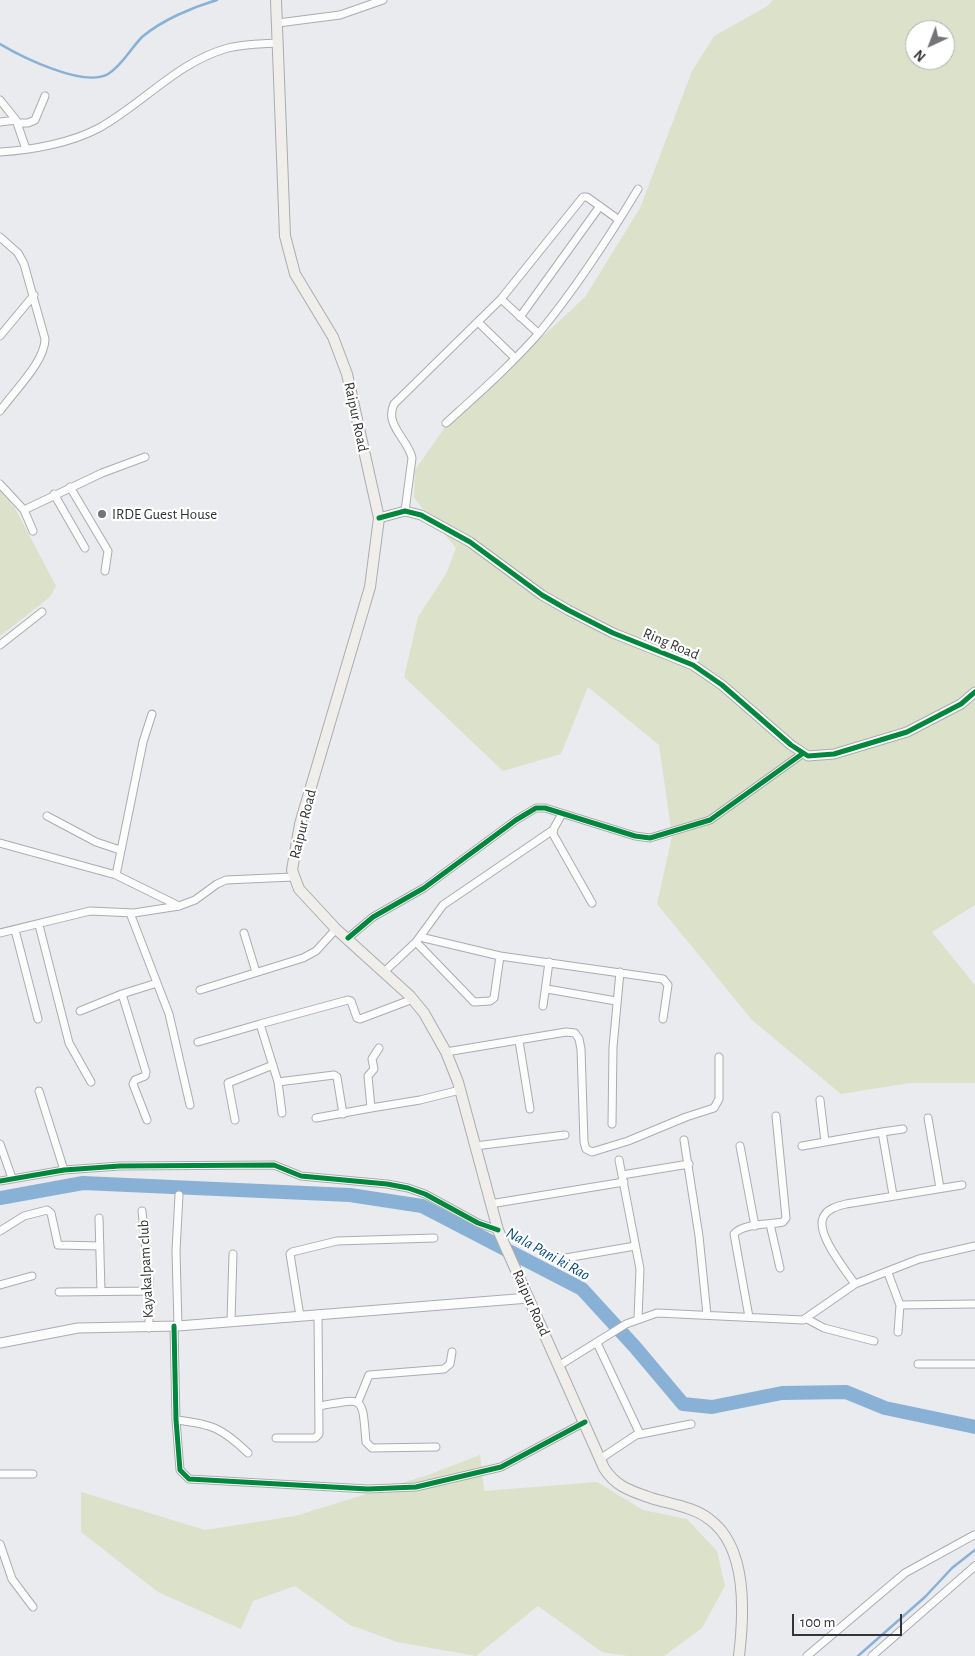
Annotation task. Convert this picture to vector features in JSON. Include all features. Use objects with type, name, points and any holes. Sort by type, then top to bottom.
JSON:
[{"type":"main road","name":"Raipur Road","points":[[276,0],[278,12],[280,150],[285,236],[295,274],[333,337],[347,374],[379,518],[370,586],[300,824],[293,859],[293,877],[299,890],[336,929],[385,971],[413,999],[446,1052],[460,1090],[490,1204],[500,1232],[610,1479],[622,1488],[696,1511],[718,1526],[733,1552],[738,1572],[742,1635],[739,1656]]},
{"type":"street","points":[[278,23],[340,16],[383,0]]},
{"type":"street","points":[[0,152],[26,149],[75,138],[99,128],[172,74],[219,51],[239,46],[277,43]]},
{"type":"street","points":[[0,122],[28,123],[35,120],[45,96]]},
{"type":"street","points":[[0,100],[17,122],[26,149]]},
{"type":"street","points":[[446,423],[515,358],[538,333],[578,282],[638,189]]},
{"type":"street","points":[[379,518],[405,511],[412,458],[407,445],[392,421],[394,404],[501,300],[583,198],[587,197],[619,220]]},
{"type":"street","points":[[520,317],[600,206]]},
{"type":"street","points":[[0,237],[21,258],[34,295],[45,345],[34,367],[0,411]]},
{"type":"street","points":[[0,336],[34,295]]},
{"type":"street","points":[[501,300],[538,333]]},
{"type":"street","points":[[479,323],[515,358]]},
{"type":"street","points":[[24,510],[54,494],[102,473],[145,458]]},
{"type":"street","points":[[0,484],[24,510],[34,531]]},
{"type":"street","points":[[70,487],[108,551],[105,571]]},
{"type":"street","points":[[54,494],[85,548]]},
{"type":"street","name":"Ring Road","points":[[405,511],[421,515],[453,532],[542,595],[568,610],[613,633],[671,654],[693,665],[722,685],[802,754]]},
{"type":"street","points":[[0,645],[42,612]]},
{"type":"street","points":[[348,938],[373,917],[424,888],[528,812],[545,808],[640,838],[650,838],[710,820],[802,754],[808,756],[834,754],[907,732],[961,704],[975,692]]},
{"type":"street","points":[[116,875],[143,742],[152,714]]},
{"type":"street","points":[[385,971],[418,940],[436,911],[447,901],[553,830],[562,814]]},
{"type":"street","points":[[47,816],[96,842],[120,850]]},
{"type":"street","points":[[553,830],[554,837],[592,903]]},
{"type":"street","points":[[0,843],[116,875],[149,889],[179,906]]},
{"type":"street","points":[[0,932],[39,925],[90,911],[130,913],[156,911],[179,906],[195,900],[217,884],[226,880],[293,877]]},
{"type":"street","points":[[130,913],[169,1014],[190,1105]]},
{"type":"street","points":[[39,925],[69,1044],[90,1082]]},
{"type":"street","points":[[200,990],[303,958],[316,951],[336,929]]},
{"type":"street","points":[[15,930],[38,1019]]},
{"type":"street","points":[[244,933],[256,972]]},
{"type":"street","points":[[418,940],[500,956],[620,972],[667,981],[663,1020]]},
{"type":"street","points":[[418,940],[468,998],[477,1003],[490,1000],[495,996],[500,956]]},
{"type":"street","points":[[543,1006],[547,989],[549,962]]},
{"type":"street","points":[[612,1124],[613,1047],[620,972]]},
{"type":"street","points":[[80,1011],[122,994],[157,983]]},
{"type":"street","points":[[547,989],[616,1001]]},
{"type":"street","points":[[122,994],[146,1072],[145,1076],[135,1080],[133,1084],[147,1120]]},
{"type":"street","points":[[198,1042],[348,1000],[351,1001],[357,1018],[360,1019],[413,999]]},
{"type":"street","points":[[260,1024],[278,1082],[282,1113]]},
{"type":"street","points":[[446,1052],[566,1032],[578,1036],[581,1049],[583,1134],[585,1147],[592,1152],[628,1141],[686,1117],[714,1108],[719,1098],[720,1057]]},
{"type":"street","points":[[519,1041],[530,1109]]},
{"type":"street","points":[[371,1108],[368,1076],[374,1069],[372,1058],[379,1048]]},
{"type":"street","points":[[235,1120],[228,1083],[273,1065]]},
{"type":"street","points":[[278,1082],[336,1075],[343,1114]]},
{"type":"street","points":[[316,1118],[420,1100],[460,1090]]},
{"type":"street","points":[[39,1091],[64,1170]]},
{"type":"street","points":[[820,1100],[825,1142]]},
{"type":"street","points":[[749,1317],[734,1235],[738,1230],[783,1222],[786,1214],[776,1116]]},
{"type":"street","points":[[928,1118],[940,1188]]},
{"type":"street","points":[[802,1146],[903,1129]]},
{"type":"street","points":[[882,1132],[893,1195]]},
{"type":"street","points":[[475,1146],[565,1135]]},
{"type":"street","points":[[684,1140],[700,1236],[706,1315]]},
{"type":"street","points":[[0,1144],[12,1178]]},
{"type":"street","points":[[740,1146],[755,1226]]},
{"type":"street","points":[[619,1160],[642,1279],[638,1318]]},
{"type":"street","points":[[490,1204],[689,1164]]},
{"type":"street","points":[[0,1181],[64,1170],[120,1166],[274,1165],[307,1177],[387,1184],[417,1191],[478,1223],[500,1232]]},
{"type":"street","points":[[855,1284],[826,1238],[822,1218],[828,1211],[840,1206],[893,1195],[962,1185]]},
{"type":"street","points":[[179,1196],[176,1251],[176,1420],[180,1470],[190,1479],[368,1488],[416,1487],[500,1468],[585,1422]]},
{"type":"street","points":[[0,1231],[24,1216],[48,1210],[51,1213],[58,1245],[100,1246]]},
{"type":"street","name":"Kayakalpam club","points":[[142,1211],[149,1291],[149,1328]]},
{"type":"street","points":[[99,1218],[102,1291]]},
{"type":"street","points":[[770,1224],[780,1268]]},
{"type":"street","points":[[300,1316],[290,1254],[292,1252],[337,1242],[434,1238]]},
{"type":"street","points":[[560,1259],[636,1246]]},
{"type":"street","points":[[560,1365],[626,1324],[638,1318],[662,1312],[807,1319],[855,1284],[888,1273],[925,1257],[975,1246]]},
{"type":"street","points":[[232,1321],[234,1254]]},
{"type":"street","points":[[888,1273],[900,1304],[898,1332]]},
{"type":"street","points":[[0,1285],[32,1276]]},
{"type":"street","points":[[59,1292],[149,1291]]},
{"type":"street","points":[[0,1343],[78,1328],[149,1328],[529,1298]]},
{"type":"street","points":[[900,1304],[975,1304]]},
{"type":"street","points":[[276,1438],[317,1437],[319,1434],[318,1314]]},
{"type":"street","points":[[807,1319],[824,1328],[874,1341]]},
{"type":"street","points":[[597,1343],[640,1434]]},
{"type":"street","points":[[358,1402],[369,1375],[444,1369],[450,1364],[452,1352]]},
{"type":"street","points":[[918,1364],[975,1364]]},
{"type":"street","points":[[319,1406],[353,1400],[358,1402],[363,1408],[366,1442],[370,1446],[436,1447]]},
{"type":"street","points":[[176,1420],[214,1426],[228,1435],[248,1453]]},
{"type":"street","points":[[600,1458],[640,1434],[691,1424]]},
{"type":"street","points":[[0,1474],[33,1474]]},
{"type":"street","points":[[807,1656],[905,1573],[974,1535]]},
{"type":"street","points":[[0,1544],[12,1579],[33,1607]]},
{"type":"street","points":[[872,1656],[975,1566]]},
{"type":"green space","points":[[773,0],[975,0],[975,905],[932,932],[975,985],[975,1083],[910,1083],[841,1094],[752,1020],[657,904],[672,836],[659,745],[588,687],[561,754],[503,771],[404,677],[418,617],[446,574],[456,548],[414,498],[415,470],[445,427],[585,297],[640,208],[692,71],[714,36],[766,7]]},
{"type":"green space","points":[[0,489],[16,510],[56,586],[50,597],[0,636]]},
{"type":"green space","points":[[480,1455],[484,1491],[597,1482],[643,1510],[687,1519],[717,1551],[725,1586],[702,1628],[664,1656],[628,1656],[602,1652],[538,1606],[476,1656],[397,1642],[350,1625],[295,1586],[253,1601],[241,1629],[158,1592],[81,1532],[81,1492],[205,1530],[295,1516],[428,1475]]},
{"type":"waterway","points":[[0,44],[53,69],[84,77],[97,77],[113,71],[142,37],[159,25],[188,10],[217,0]]},
{"type":"waterway","name":"Nala Pani ki Rao","points":[[0,1198],[83,1183],[350,1195],[422,1206],[582,1289],[635,1347],[683,1404],[712,1407],[782,1393],[846,1392],[885,1408],[975,1427]]},
{"type":"waterway","points":[[858,1656],[925,1597],[952,1568],[975,1550]]},
{"type":"cycle path","points":[[379,518],[405,511],[421,515],[470,542],[542,595],[568,610],[613,633],[693,665],[722,685],[791,745],[808,756],[834,754],[907,732],[961,704],[975,692]]},
{"type":"cycle path","points":[[348,938],[373,917],[424,888],[516,820],[536,808],[545,808],[635,836],[650,838],[710,820],[802,754]]},
{"type":"cycle path","points":[[0,1181],[64,1170],[120,1166],[274,1165],[301,1176],[387,1184],[408,1188],[425,1194],[478,1223],[498,1230]]},
{"type":"cycle path","points":[[174,1326],[176,1420],[180,1470],[189,1479],[368,1489],[416,1487],[501,1467],[585,1422]]},
{"type":"place","name":"IRDE Guest House","points":[[102,514]]}]
